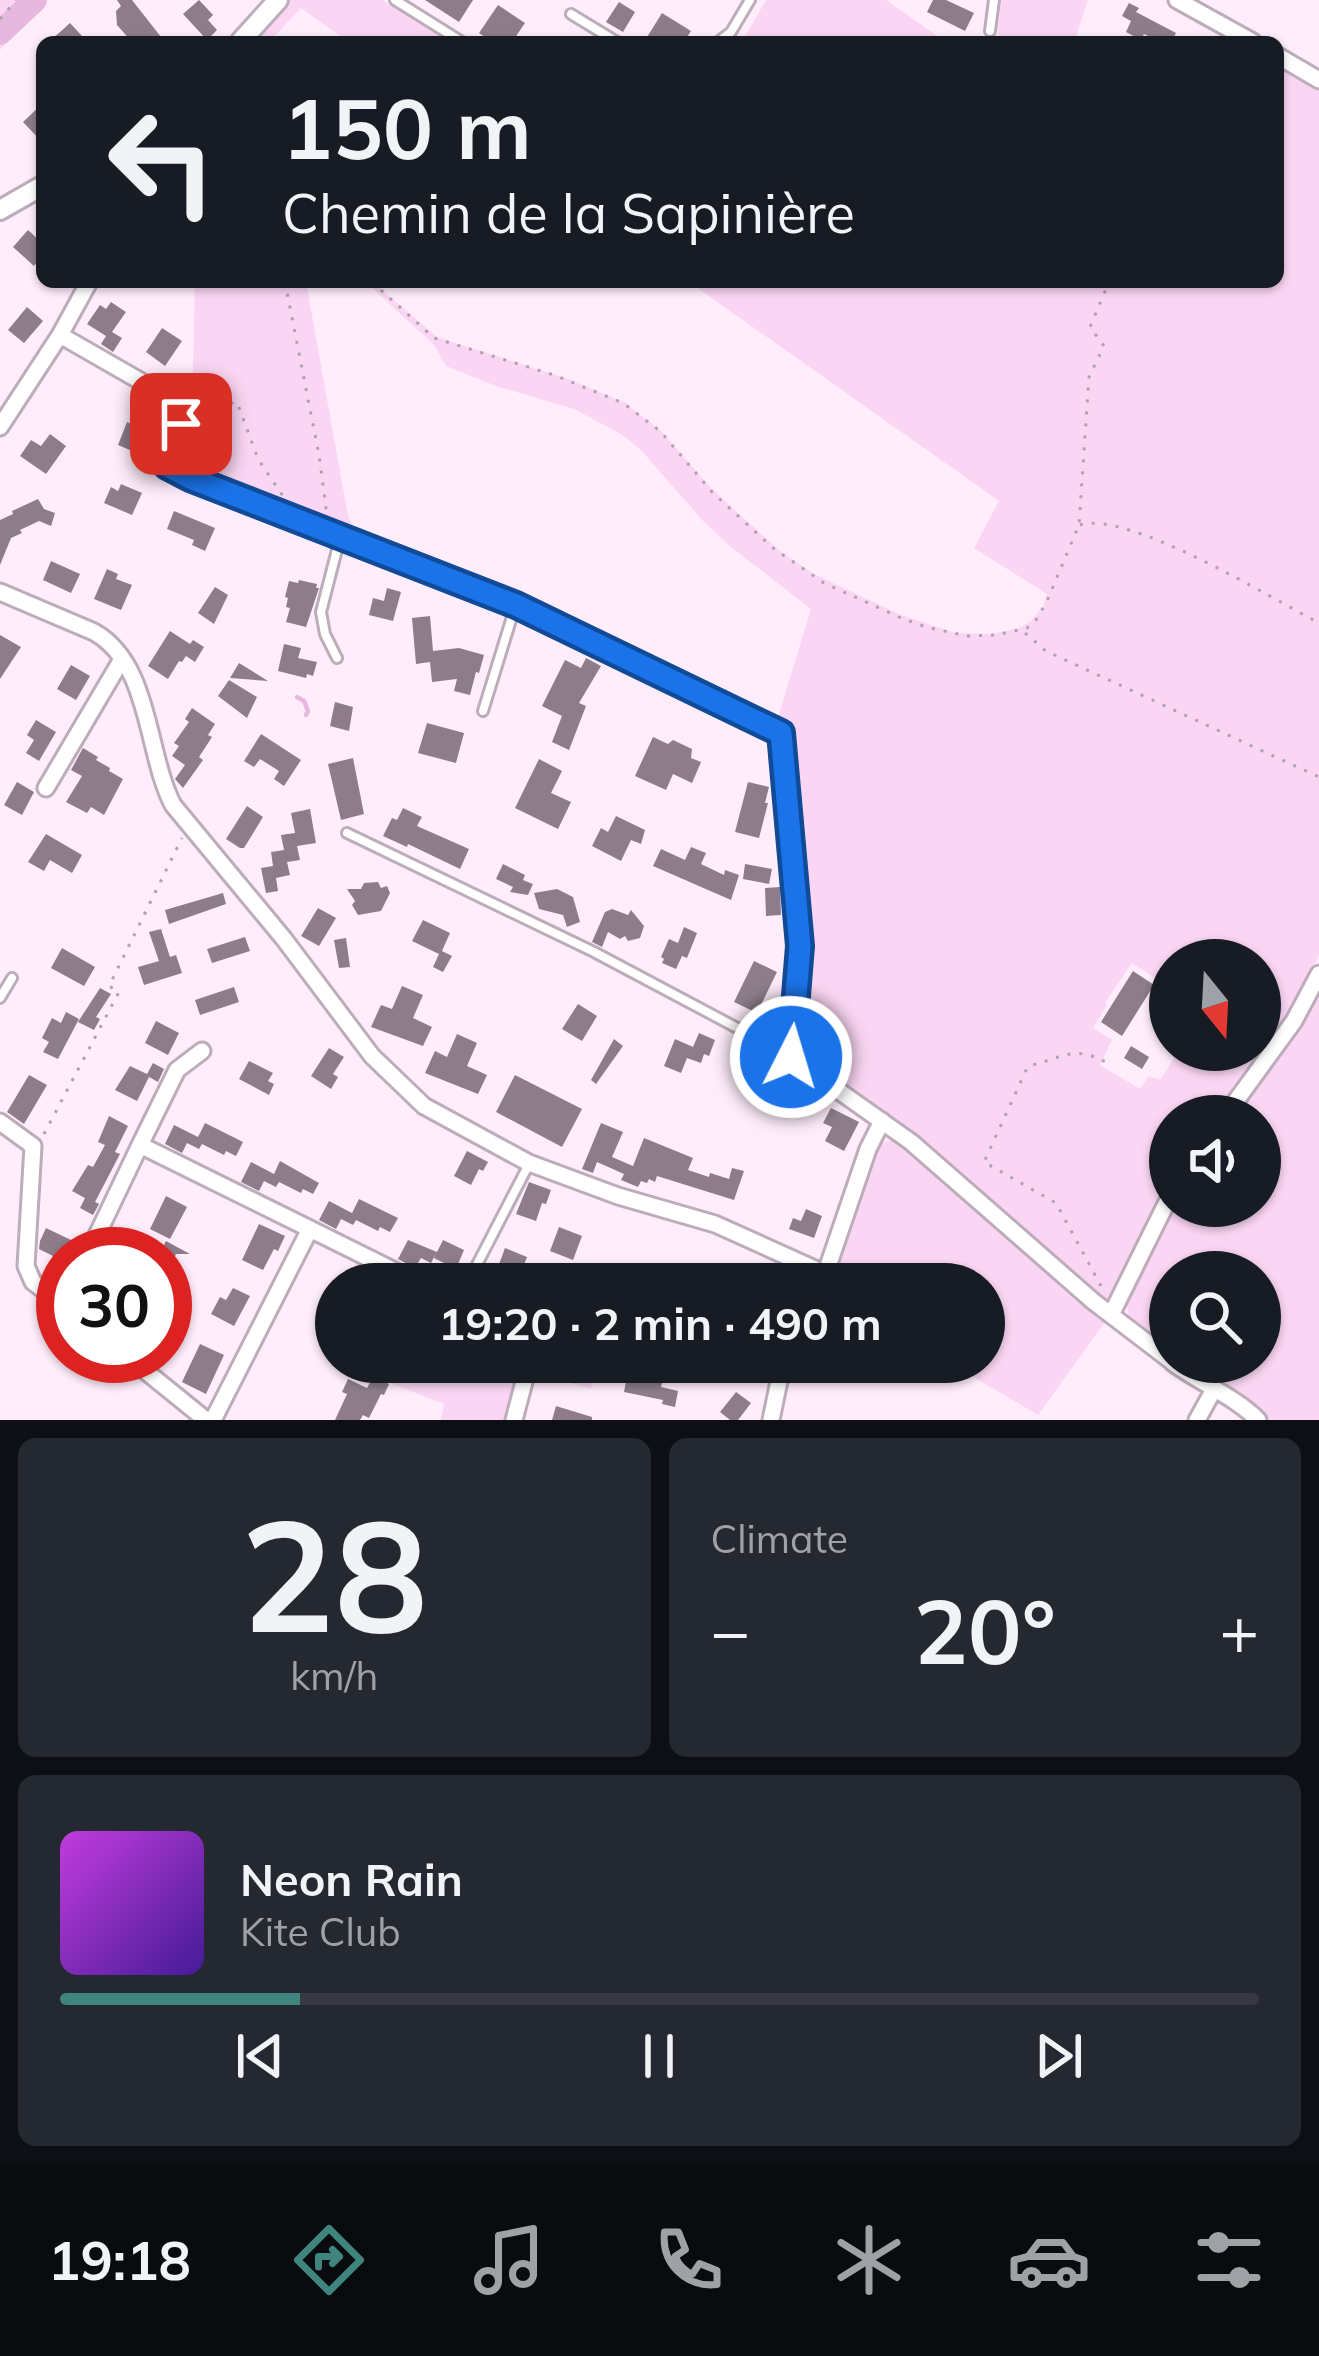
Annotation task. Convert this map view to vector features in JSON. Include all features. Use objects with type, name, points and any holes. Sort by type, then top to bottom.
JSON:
[{"type":"street","points":[[245,36],[278,0]]},
{"type":"street","points":[[1177,0],[1242,36]]},
{"type":"street","points":[[1284,60],[1319,80]]},
{"type":"street","points":[[0,210],[36,189]]},
{"type":"street","points":[[0,427],[86,288]]},
{"type":"street","points":[[60,335],[182,405],[167,466],[516,605],[781,733],[800,946],[791,1057],[911,1142],[1149,1342]]},
{"type":"street","points":[[0,592],[108,641],[138,691],[164,788],[188,826],[284,939],[382,1068],[424,1106],[530,1162],[618,1196],[715,1225],[792,1263]]},
{"type":"street","points":[[46,788],[122,659]]},
{"type":"street","points":[[1240,1095],[1294,1022],[1319,974]]},
{"type":"street","points":[[101,1227],[177,1070],[202,1052]]},
{"type":"street","points":[[829,1263],[882,1121]]},
{"type":"street","points":[[0,1122],[39,1140],[26,1266],[36,1284]]},
{"type":"street","points":[[140,1145],[380,1263]]},
{"type":"street","points":[[1113,1312],[1155,1227]]},
{"type":"street","points":[[162,1383],[210,1420],[310,1228]]},
{"type":"street","points":[[514,1420],[524,1383]]},
{"type":"street","points":[[771,1420],[779,1383]]},
{"type":"street","points":[[1203,1383],[1258,1420]]},
{"type":"street","points":[[1198,1420],[1213,1390]]},
{"type":"lane","points":[[395,0],[452,36]]},
{"type":"lane","points":[[726,36],[750,0]]},
{"type":"lane","points":[[990,31],[994,0]]},
{"type":"lane","points":[[571,14],[607,36]]},
{"type":"lane","points":[[337,658],[321,612],[341,536]]},
{"type":"lane","points":[[484,710],[516,605]]},
{"type":"lane","points":[[347,833],[594,952],[791,1057]]},
{"type":"lane","points":[[0,998],[12,978]]},
{"type":"lane","points":[[478,1263],[530,1162]]},
{"type":"path","points":[[0,19],[16,0]]},
{"type":"path","points":[[286,288],[327,518]]},
{"type":"path","points":[[379,288],[434,338],[623,403],[661,431],[731,511],[824,583],[901,618],[954,634],[984,637],[1022,630],[1036,620],[1079,525],[1089,376],[1104,346],[1090,327],[1106,288]]},
{"type":"path","points":[[182,405],[213,408],[237,402],[258,459],[290,506]]},
{"type":"path","points":[[1079,525],[1109,523],[1163,542],[1319,623]]},
{"type":"path","points":[[1022,630],[1046,651],[1319,777]]},
{"type":"path","points":[[39,1140],[119,992],[110,986],[188,826]]},
{"type":"path","points":[[1108,1063],[1090,1054],[1068,1053],[1028,1066],[984,1162],[1056,1203],[1113,1312]]},
{"type":"shaded area","points":[[0,0],[45,0],[0,50]]},
{"type":"shaded area","points":[[290,0],[383,0],[440,36],[341,36],[301,8],[275,36],[262,36]]},
{"type":"shaded area","points":[[766,0],[886,0],[937,36],[745,36]]},
{"type":"shaded area","points":[[1001,0],[1088,0],[1076,36],[998,36]]},
{"type":"shaded area","points":[[1284,71],[1319,91],[1319,955],[1281,1025],[1281,939],[1149,939],[1149,974],[1132,963],[1105,1003],[1093,1028],[1112,1040],[1100,1065],[1140,1089],[1149,1076],[1160,1080],[1166,1071],[1248,1071],[1230,1095],[1149,1095],[1149,1220],[1114,1293],[1103,1301],[900,1124],[795,1054],[805,992],[806,941],[789,728],[776,724],[811,609],[731,547],[621,434],[574,409],[446,366],[434,345],[372,288],[380,288],[437,337],[624,402],[661,431],[711,488],[780,551],[814,574],[901,615],[955,633],[991,634],[1031,621],[1047,594],[974,548],[999,501],[697,288],[1284,288]]},
{"type":"shaded area","points":[[195,288],[307,288],[348,516],[355,529],[323,518],[321,524],[185,469],[179,463],[192,412]]},
{"type":"shaded area","points":[[1319,992],[1319,1420],[1268,1420],[1221,1383],[1281,1383],[1281,1251],[1150,1251],[1161,1227],[1281,1227],[1281,1095],[1250,1095],[1268,1071],[1281,1071],[1281,1054]]},
{"type":"shaded area","points":[[894,1139],[903,1144],[1105,1322],[1038,1415],[984,1383],[1005,1383],[1005,1263],[838,1263],[877,1145]]},
{"type":"shaded area","points":[[1149,1252],[1149,1334],[1129,1318],[1126,1301]]},
{"type":"shaded area","points":[[390,1383],[513,1383],[516,1391],[509,1420],[441,1420],[444,1404]]},
{"type":"building","points":[[117,0],[132,0],[160,36],[127,36],[117,25],[116,11],[121,6]]},
{"type":"building","points":[[199,0],[213,15],[208,20],[217,30],[203,36],[183,14]]},
{"type":"building","points":[[425,0],[473,0],[459,22]]},
{"type":"building","points":[[933,0],[946,0],[974,13],[965,31],[927,12]]},
{"type":"building","points":[[619,2],[635,12],[623,32],[606,22]]},
{"type":"building","points":[[1129,3],[1139,8],[1136,12],[1176,33],[1134,36],[1126,32],[1131,21],[1122,16]]},
{"type":"building","points":[[498,5],[525,23],[516,36],[479,33]]},
{"type":"building","points":[[662,13],[691,31],[688,36],[648,36]]},
{"type":"building","points":[[70,23],[82,36],[56,36]]},
{"type":"building","points":[[36,110],[36,136],[23,122]]},
{"type":"building","points":[[28,230],[36,237],[34,266],[13,247]]},
{"type":"building","points":[[111,302],[126,312],[112,332],[122,338],[113,352],[101,344],[106,336],[87,324],[100,305],[106,309]]},
{"type":"building","points":[[27,307],[43,321],[24,343],[8,330]]},
{"type":"building","points":[[162,328],[182,341],[165,366],[146,352]]},
{"type":"building","points":[[127,422],[151,432],[142,455],[118,445]]},
{"type":"building","points":[[50,434],[66,446],[46,474],[20,456],[31,440],[41,446]]},
{"type":"building","points":[[121,484],[142,493],[132,515],[104,503],[111,487],[118,491]]},
{"type":"building","points":[[38,499],[44,509],[55,513],[51,526],[39,521],[20,530],[11,538],[0,565],[0,520]]},
{"type":"building","points":[[174,511],[215,528],[205,551],[192,545],[194,540],[167,529]]},
{"type":"building","points":[[51,561],[80,574],[71,593],[43,580]]},
{"type":"building","points":[[107,569],[132,585],[121,610],[94,599]]},
{"type":"building","points":[[289,581],[319,588],[306,627],[286,622]]},
{"type":"building","points":[[215,587],[228,595],[214,624],[198,613]]},
{"type":"building","points":[[387,588],[401,592],[393,621],[369,615],[373,598],[384,601]]},
{"type":"building","points":[[430,616],[433,651],[459,648],[484,655],[470,695],[454,691],[457,679],[432,682],[430,662],[416,664],[412,618]]},
{"type":"building","points":[[170,631],[204,647],[195,662],[186,656],[179,661],[168,679],[148,666]]},
{"type":"building","points":[[0,635],[21,647],[0,679]]},
{"type":"building","points":[[284,644],[301,648],[298,658],[317,662],[313,676],[278,671]]},
{"type":"building","points":[[586,658],[601,666],[579,703],[586,706],[569,750],[552,742],[562,716],[542,706],[565,660],[581,668]]},
{"type":"building","points":[[239,663],[268,681],[230,678]]},
{"type":"building","points":[[71,665],[90,676],[76,700],[57,689]]},
{"type":"building","points":[[229,680],[257,697],[247,718],[218,696]]},
{"type":"building","points":[[335,702],[353,707],[349,731],[330,726]]},
{"type":"building","points":[[192,708],[215,724],[199,757],[203,760],[183,788],[175,779],[185,765],[172,756]]},
{"type":"building","points":[[36,720],[56,732],[39,761],[26,753],[34,740],[27,735]]},
{"type":"building","points":[[427,723],[464,733],[456,763],[418,753]]},
{"type":"building","points":[[261,734],[301,760],[284,786],[274,779],[279,771],[260,759],[254,767],[244,761]]},
{"type":"building","points":[[653,737],[692,749],[691,758],[701,762],[692,783],[673,774],[666,790],[635,776]]},
{"type":"building","points":[[83,748],[123,779],[104,815],[91,807],[87,813],[66,802],[82,776],[71,770]]},
{"type":"building","points":[[353,758],[364,814],[341,820],[328,764]]},
{"type":"building","points":[[539,759],[562,771],[551,793],[571,802],[558,829],[515,808]]},
{"type":"building","points":[[17,782],[34,792],[22,815],[4,805]]},
{"type":"building","points":[[748,782],[769,787],[759,838],[735,832]]},
{"type":"building","points":[[247,806],[263,817],[240,848],[226,839]]},
{"type":"building","points":[[403,808],[422,817],[417,826],[469,849],[460,869],[383,836]]},
{"type":"building","points":[[310,809],[316,843],[297,846],[300,860],[287,862],[290,875],[276,878],[278,891],[266,893],[261,868],[273,866],[271,852],[284,850],[281,835],[295,833],[291,813]]},
{"type":"building","points":[[616,816],[645,830],[641,844],[631,840],[621,861],[592,846],[601,828],[608,832]]},
{"type":"building","points":[[46,834],[82,855],[72,873],[50,860],[44,871],[28,862]]},
{"type":"building","points":[[691,847],[706,853],[701,864],[724,875],[725,870],[739,875],[731,900],[653,866],[661,849],[685,860]]},
{"type":"building","points":[[503,864],[533,884],[528,895],[510,892],[513,887],[496,879]]},
{"type":"building","points":[[745,864],[772,869],[769,884],[743,879]]},
{"type":"building","points":[[378,882],[390,893],[381,911],[358,915],[347,889]]},
{"type":"building","points":[[780,887],[781,915],[766,916],[765,888]]},
{"type":"building","points":[[557,889],[573,897],[580,922],[567,927],[563,915],[539,909],[534,893]]},
{"type":"building","points":[[223,893],[226,904],[169,924],[165,910]]},
{"type":"building","points":[[318,908],[336,918],[319,946],[301,936]]},
{"type":"building","points":[[612,909],[628,915],[631,910],[644,926],[640,938],[628,941],[608,932],[602,947],[592,942],[605,912]]},
{"type":"building","points":[[423,920],[450,933],[442,951],[452,956],[443,972],[433,967],[439,954],[412,941]]},
{"type":"building","points":[[684,927],[697,933],[687,958],[682,956],[676,969],[662,963],[661,957],[669,939],[678,943]]},
{"type":"building","points":[[161,929],[170,957],[176,955],[182,973],[144,985],[138,967],[159,961],[149,932]]},
{"type":"building","points":[[245,937],[250,951],[212,963],[207,949]]},
{"type":"building","points":[[346,938],[350,967],[339,968],[334,940]]},
{"type":"building","points":[[62,948],[95,967],[84,986],[51,968]]},
{"type":"building","points":[[754,961],[777,972],[757,1013],[734,1002]]},
{"type":"building","points":[[1133,971],[1149,982],[1149,993],[1122,1036],[1101,1022]]},
{"type":"building","points":[[402,986],[423,995],[413,1018],[432,1027],[423,1046],[371,1027],[381,1005],[392,1009]]},
{"type":"building","points":[[234,987],[239,1002],[200,1015],[195,1000]]},
{"type":"building","points":[[100,988],[111,994],[96,1017],[100,1019],[94,1030],[78,1022]]},
{"type":"building","points":[[578,1004],[597,1016],[582,1041],[562,1029]]},
{"type":"building","points":[[66,1012],[79,1019],[58,1059],[43,1052],[49,1042],[42,1038],[52,1018],[61,1023]]},
{"type":"building","points":[[156,1021],[179,1033],[168,1055],[145,1043]]},
{"type":"building","points":[[699,1033],[715,1040],[709,1056],[704,1054],[701,1063],[687,1058],[681,1073],[664,1066],[675,1039],[693,1047]]},
{"type":"building","points":[[457,1034],[477,1043],[467,1066],[487,1075],[478,1094],[425,1073],[435,1051],[447,1057]]},
{"type":"building","points":[[614,1039],[623,1046],[596,1084],[591,1080]]},
{"type":"building","points":[[1131,1046],[1149,1057],[1142,1069],[1124,1058]]},
{"type":"building","points":[[329,1048],[344,1057],[333,1074],[338,1077],[331,1089],[311,1076]]},
{"type":"building","points":[[249,1061],[273,1073],[269,1095],[239,1079]]},
{"type":"building","points":[[153,1063],[164,1069],[158,1082],[149,1077],[137,1101],[115,1090],[130,1066],[147,1074]]},
{"type":"building","points":[[29,1075],[47,1085],[24,1124],[7,1112]]},
{"type":"building","points":[[515,1075],[582,1109],[562,1147],[496,1112]]},
{"type":"building","points":[[831,1108],[859,1122],[844,1151],[825,1141],[832,1127],[823,1123]]},
{"type":"building","points":[[109,1116],[128,1126],[93,1215],[80,1208],[85,1198],[72,1191],[105,1145],[98,1142]]},
{"type":"building","points":[[205,1123],[243,1142],[236,1156],[202,1144],[199,1149],[187,1143],[182,1153],[165,1144],[174,1125],[198,1137]]},
{"type":"building","points":[[601,1123],[623,1132],[612,1157],[633,1166],[644,1138],[693,1158],[688,1170],[709,1177],[710,1173],[729,1179],[732,1168],[744,1171],[734,1200],[657,1176],[655,1182],[641,1181],[638,1187],[621,1180],[624,1174],[597,1162],[593,1173],[582,1169]]},
{"type":"building","points":[[467,1151],[488,1162],[471,1185],[454,1176]]},
{"type":"building","points":[[280,1161],[319,1183],[313,1194],[279,1182],[276,1187],[264,1181],[259,1191],[241,1182],[251,1162],[274,1174]]},
{"type":"building","points":[[529,1182],[551,1190],[536,1221],[516,1214]]},
{"type":"building","points":[[166,1196],[187,1207],[176,1227],[151,1227]]},
{"type":"building","points":[[359,1199],[398,1218],[390,1232],[356,1220],[353,1225],[341,1219],[336,1229],[319,1220],[329,1201],[352,1213]]},
{"type":"building","points":[[806,1209],[822,1216],[814,1238],[789,1229],[793,1218],[801,1221]]},
{"type":"building","points":[[259,1224],[285,1236],[263,1270],[242,1260]]},
{"type":"building","points":[[559,1227],[582,1236],[573,1260],[550,1251]]},
{"type":"building","points":[[408,1240],[437,1252],[443,1240],[464,1250],[459,1263],[444,1263],[434,1258],[436,1253],[431,1263],[421,1258],[418,1263],[398,1259]]},
{"type":"building","points":[[505,1248],[527,1257],[525,1263],[499,1263]]},
{"type":"building","points":[[233,1288],[250,1296],[234,1326],[211,1314],[220,1297],[226,1300]]},
{"type":"building","points":[[200,1344],[224,1355],[206,1394],[184,1383],[192,1383],[192,1361]]},
{"type":"building","points":[[346,1383],[367,1388],[370,1383],[389,1384],[369,1418],[335,1420],[347,1394],[342,1392]]},
{"type":"building","points":[[626,1383],[662,1383],[661,1387],[678,1391],[675,1407],[624,1392]]},
{"type":"building","points":[[736,1392],[751,1403],[738,1420],[730,1420],[720,1412]]},
{"type":"building","points":[[556,1406],[592,1417],[592,1420],[552,1420]]},
{"type":"waterway","points":[[0,33],[35,0]]},
{"type":"waterway","points":[[297,697],[304,701],[306,715]]},
{"type":"route","points":[[181,424],[167,466],[190,478],[516,605],[781,733],[800,946],[791,1057]]}]
